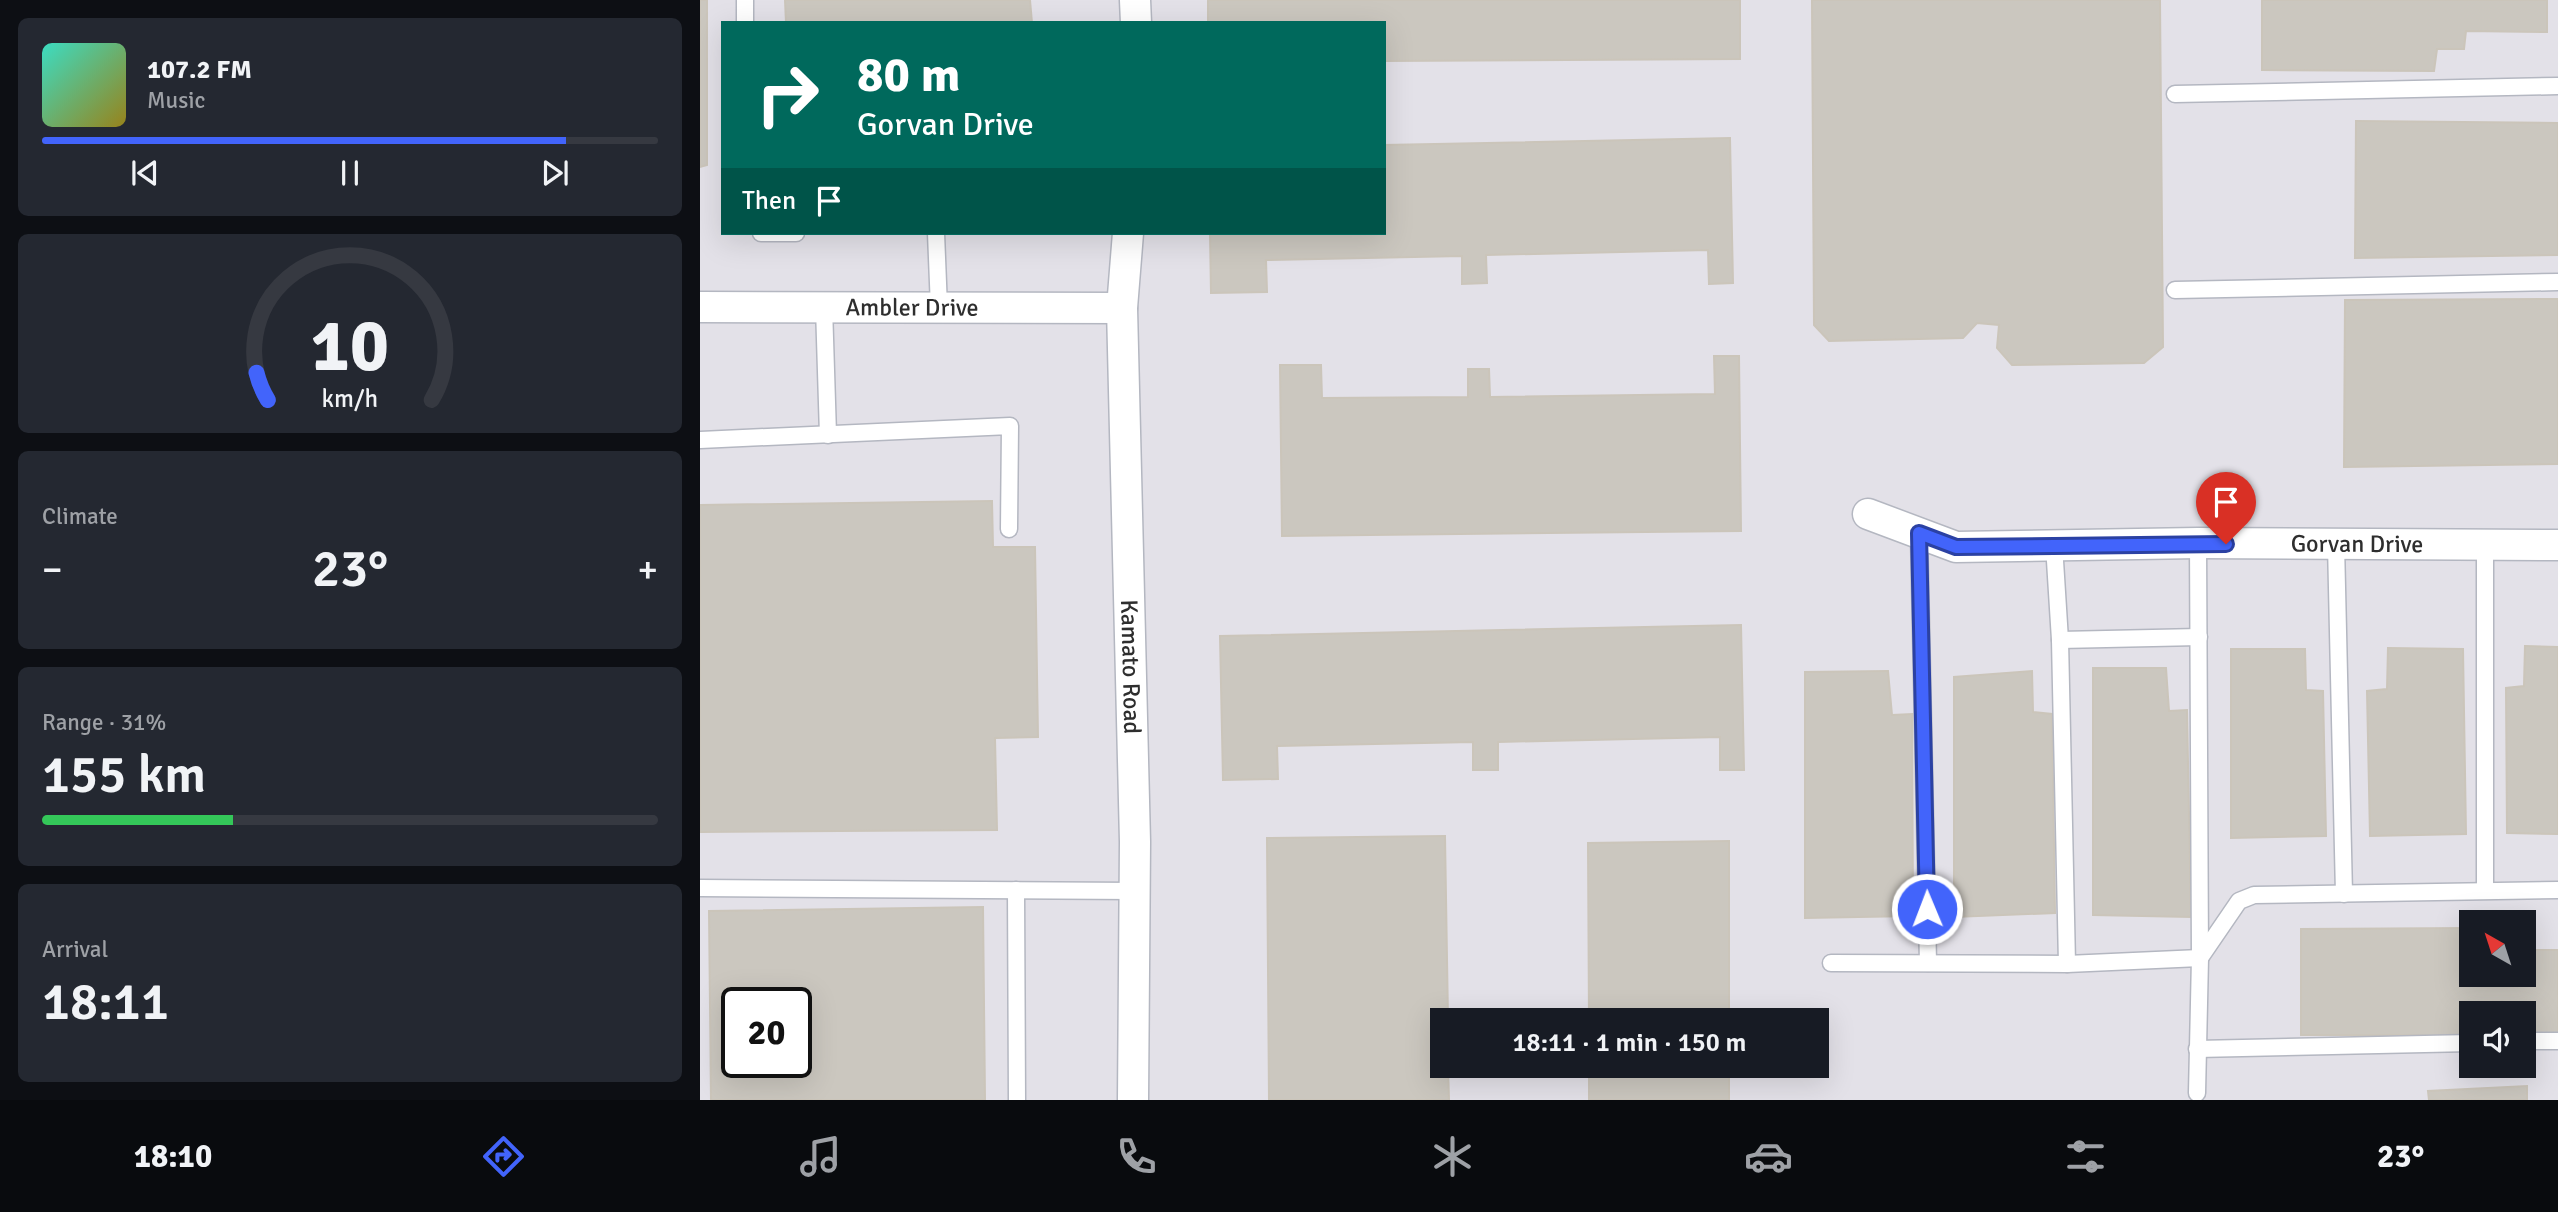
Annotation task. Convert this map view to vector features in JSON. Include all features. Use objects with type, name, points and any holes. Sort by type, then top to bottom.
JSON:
[{"type":"street","points":[[1135,0],[1136,21]]},
{"type":"street","name":"Kamato Road","points":[[1128,235],[1122,308],[1136,891],[1133,1100]]},
{"type":"street","name":"Ambler Drive","points":[[700,307],[1122,308]]},
{"type":"street","name":"Gorvan Drive","points":[[1868,514],[1956,547],[2199,544],[2558,545]]},
{"type":"lane","points":[[745,0],[745,21]]},
{"type":"lane","points":[[2175,94],[2558,86]]},
{"type":"lane","points":[[936,235],[939,308]]},
{"type":"lane","points":[[2175,290],[2558,282]]},
{"type":"lane","points":[[824,307],[828,435]]},
{"type":"lane","points":[[700,440],[1010,426],[1009,528]]},
{"type":"lane","points":[[1919,533],[1928,963]]},
{"type":"lane","points":[[2197,1093],[2200,958],[2199,544]]},
{"type":"lane","points":[[2336,544],[2344,894]]},
{"type":"lane","points":[[2054,545],[2060,640],[2067,964]]},
{"type":"lane","points":[[2485,545],[2485,890]]},
{"type":"lane","points":[[2060,640],[2199,637]]},
{"type":"lane","points":[[700,888],[1136,891]]},
{"type":"lane","points":[[1016,890],[1017,1100]]},
{"type":"lane","points":[[2200,958],[2239,901],[2255,895],[2558,890]]},
{"type":"lane","points":[[1831,963],[2067,964],[2200,958]]},
{"type":"lane","points":[[2536,1041],[2558,1041]]},
{"type":"lane","points":[[2197,1049],[2459,1043]]},
{"type":"shaded area","points":[[700,0],[2558,0],[2558,1100],[700,1100]]},
{"type":"building","points":[[700,0],[707,0],[707,165],[700,167]]},
{"type":"building","points":[[785,0],[1030,0],[1032,21],[786,21]]},
{"type":"building","points":[[1208,0],[1740,0],[1740,59],[1386,61],[1386,21],[1208,21]]},
{"type":"building","points":[[1812,0],[2160,0],[2163,347],[2144,363],[2012,365],[1997,348],[1999,325],[1977,323],[1963,338],[1829,341],[1814,325]]},
{"type":"building","points":[[2262,0],[2547,0],[2547,32],[2466,31],[2464,49],[2437,49],[2434,71],[2262,70]]},
{"type":"building","points":[[2356,121],[2558,123],[2558,255],[2355,258]]},
{"type":"building","points":[[1730,138],[1733,283],[1709,284],[1708,250],[1486,255],[1487,283],[1462,284],[1462,256],[1266,260],[1267,292],[1211,293],[1210,235],[1386,235],[1386,145]]},
{"type":"building","points":[[2558,299],[2558,464],[2344,467],[2345,300]]},
{"type":"building","points":[[1714,356],[1739,356],[1741,531],[1282,536],[1280,365],[1321,365],[1322,398],[1468,397],[1468,369],[1489,369],[1490,397],[1715,394]]},
{"type":"building","points":[[992,501],[993,547],[1035,547],[1038,737],[995,738],[997,830],[700,832],[700,505]]},
{"type":"building","points":[[1741,625],[1744,770],[1720,770],[1720,737],[1498,742],[1498,770],[1473,770],[1473,742],[1277,746],[1278,779],[1223,780],[1220,636]]},
{"type":"building","points":[[2525,646],[2558,647],[2558,834],[2507,833],[2506,688],[2524,686]]},
{"type":"building","points":[[2388,648],[2463,649],[2466,834],[2370,836],[2367,691],[2387,689]]},
{"type":"building","points":[[2231,649],[2305,649],[2306,690],[2323,691],[2326,836],[2231,838]]},
{"type":"building","points":[[2093,668],[2166,668],[2169,711],[2187,710],[2191,917],[2093,915]]},
{"type":"building","points":[[1888,671],[1892,715],[1912,714],[1913,916],[1805,918],[1805,672]]},
{"type":"building","points":[[2032,671],[2033,712],[2052,714],[2055,913],[1954,917],[1954,677]]},
{"type":"building","points":[[1445,836],[1448,1008],[1430,1008],[1430,1078],[1448,1078],[1449,1100],[1269,1100],[1267,838]]},
{"type":"building","points":[[1729,841],[1729,1008],[1589,1008],[1588,843]]},
{"type":"building","points":[[983,907],[985,1100],[711,1100],[709,911]]},
{"type":"building","points":[[2459,928],[2459,987],[2536,987],[2536,950],[2558,950],[2558,1035],[2536,1035],[2536,1001],[2459,1001],[2459,1035],[2301,1035],[2301,929]]},
{"type":"building","points":[[1589,1078],[1729,1078],[1729,1100],[1589,1100]]},
{"type":"building","points":[[2527,1086],[2527,1100],[2429,1100],[2428,1091]]},
{"type":"route","points":[[1927,909],[1919,533],[1956,547],[2226,544]]}]
